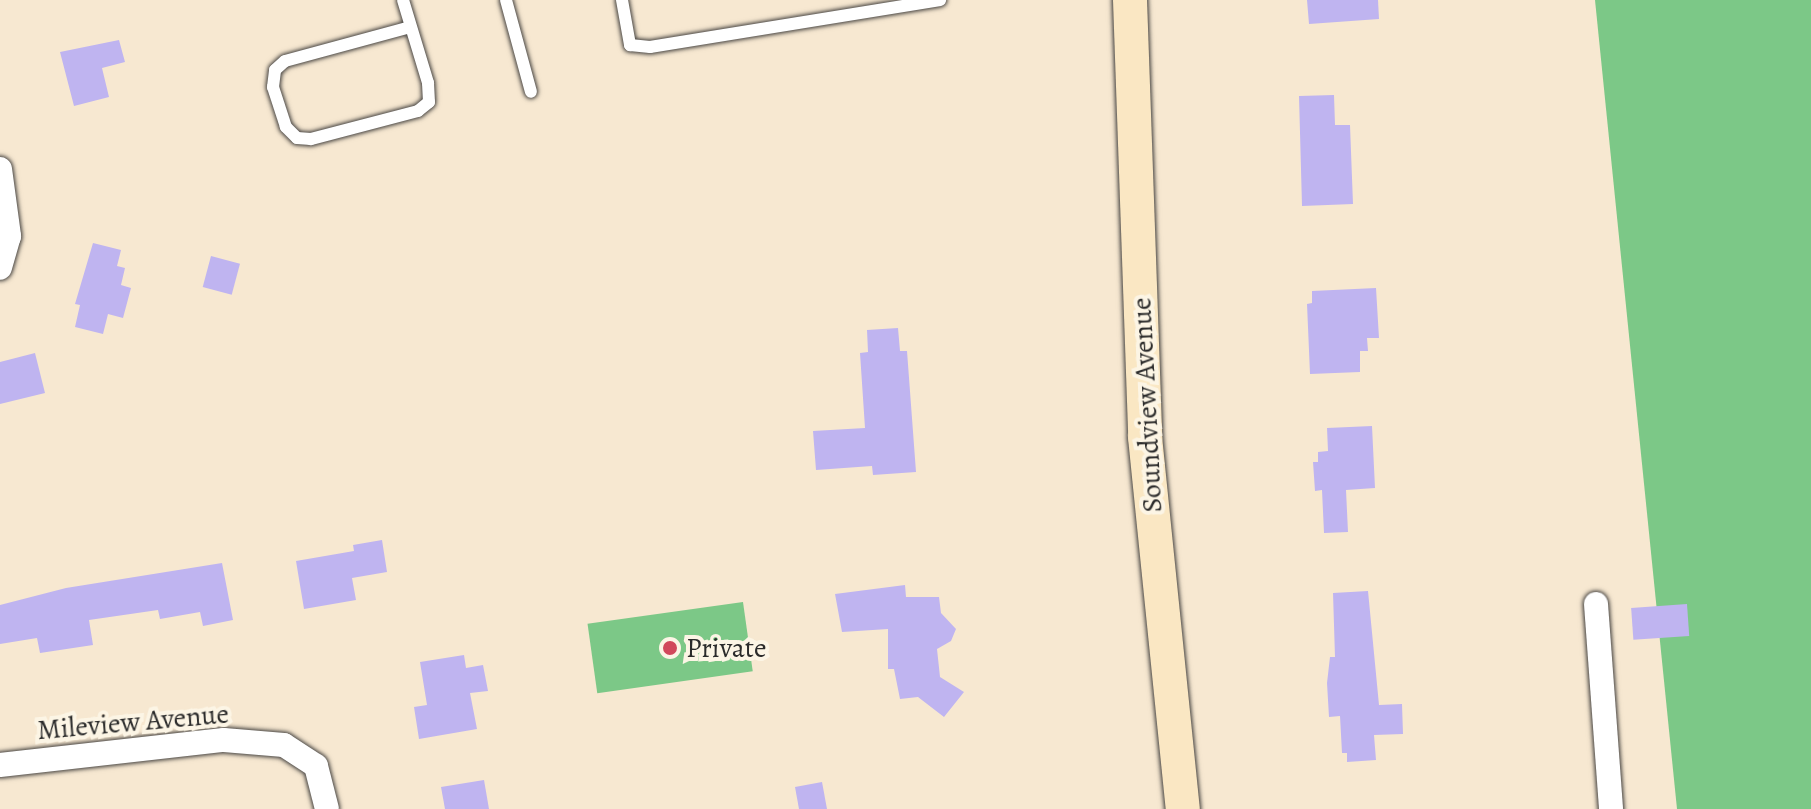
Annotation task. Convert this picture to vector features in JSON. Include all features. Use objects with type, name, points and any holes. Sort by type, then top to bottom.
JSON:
[{"type":"street","name":"Soundview Avenue","points":[[1130,0],[1145,437],[1183,809]]},
{"type":"street","points":[[0,169],[9,236],[0,268]]},
{"type":"street","points":[[1596,604],[1611,809]]},
{"type":"street","name":"Mileview Avenue","points":[[0,765],[224,740],[284,745],[316,766],[327,809]]},
{"type":"lane","points":[[403,0],[428,83],[429,102],[418,111],[311,139],[297,138],[286,127],[273,87],[275,70],[285,61],[410,27]]},
{"type":"lane","points":[[506,0],[531,92]]},
{"type":"lane","points":[[622,0],[630,45],[650,47],[940,0]]},
{"type":"green space","points":[[1595,0],[1811,0],[1811,809],[1677,809]]},
{"type":"green space","name":"Private","points":[[743,602],[753,671],[597,693],[588,624]]},
{"type":"building","points":[[1307,0],[1378,0],[1379,19],[1309,24]]},
{"type":"building","points":[[119,40],[125,62],[102,68],[109,97],[74,106],[60,52]]},
{"type":"building","points":[[1334,95],[1335,125],[1350,125],[1353,204],[1302,206],[1299,96]]},
{"type":"building","points":[[93,243],[121,250],[117,266],[125,268],[121,285],[131,288],[123,318],[108,314],[103,334],[75,327],[80,305],[75,304]]},
{"type":"building","points":[[211,256],[240,264],[232,295],[203,287]]},
{"type":"building","points":[[1376,288],[1379,338],[1367,338],[1368,351],[1360,351],[1360,372],[1310,374],[1307,304],[1312,303],[1312,291]]},
{"type":"building","points":[[898,328],[900,351],[907,351],[916,472],[873,475],[872,466],[816,470],[813,431],[865,428],[860,353],[868,352],[867,330]]},
{"type":"building","points":[[35,353],[45,393],[0,404],[0,362]]},
{"type":"building","points":[[1372,426],[1375,488],[1346,490],[1348,532],[1324,533],[1322,490],[1315,491],[1313,462],[1318,462],[1318,452],[1328,451],[1327,428]]},
{"type":"building","points":[[382,540],[387,572],[352,578],[356,600],[304,609],[296,561],[354,551],[353,545]]},
{"type":"building","points":[[222,563],[233,620],[203,626],[200,612],[160,619],[158,610],[89,620],[93,645],[40,653],[37,638],[0,644],[0,605],[66,588]]},
{"type":"building","points":[[905,585],[906,597],[939,597],[941,613],[956,629],[951,641],[937,649],[940,677],[964,692],[944,717],[918,697],[900,699],[894,669],[888,669],[888,629],[842,632],[835,594]]},
{"type":"building","points":[[1368,591],[1379,705],[1402,704],[1403,734],[1374,735],[1376,760],[1347,762],[1347,753],[1342,753],[1340,716],[1329,717],[1327,683],[1330,657],[1335,657],[1333,593]]},
{"type":"building","points":[[1687,604],[1689,636],[1633,640],[1631,608]]},
{"type":"building","points":[[464,655],[466,668],[483,665],[488,691],[470,693],[477,729],[419,739],[414,707],[427,705],[420,662]]},
{"type":"building","points":[[484,780],[489,809],[445,809],[441,787]]},
{"type":"building","points":[[822,782],[827,809],[799,809],[795,787]]},
{"type":"place","name":"Private","points":[[670,648]]}]
